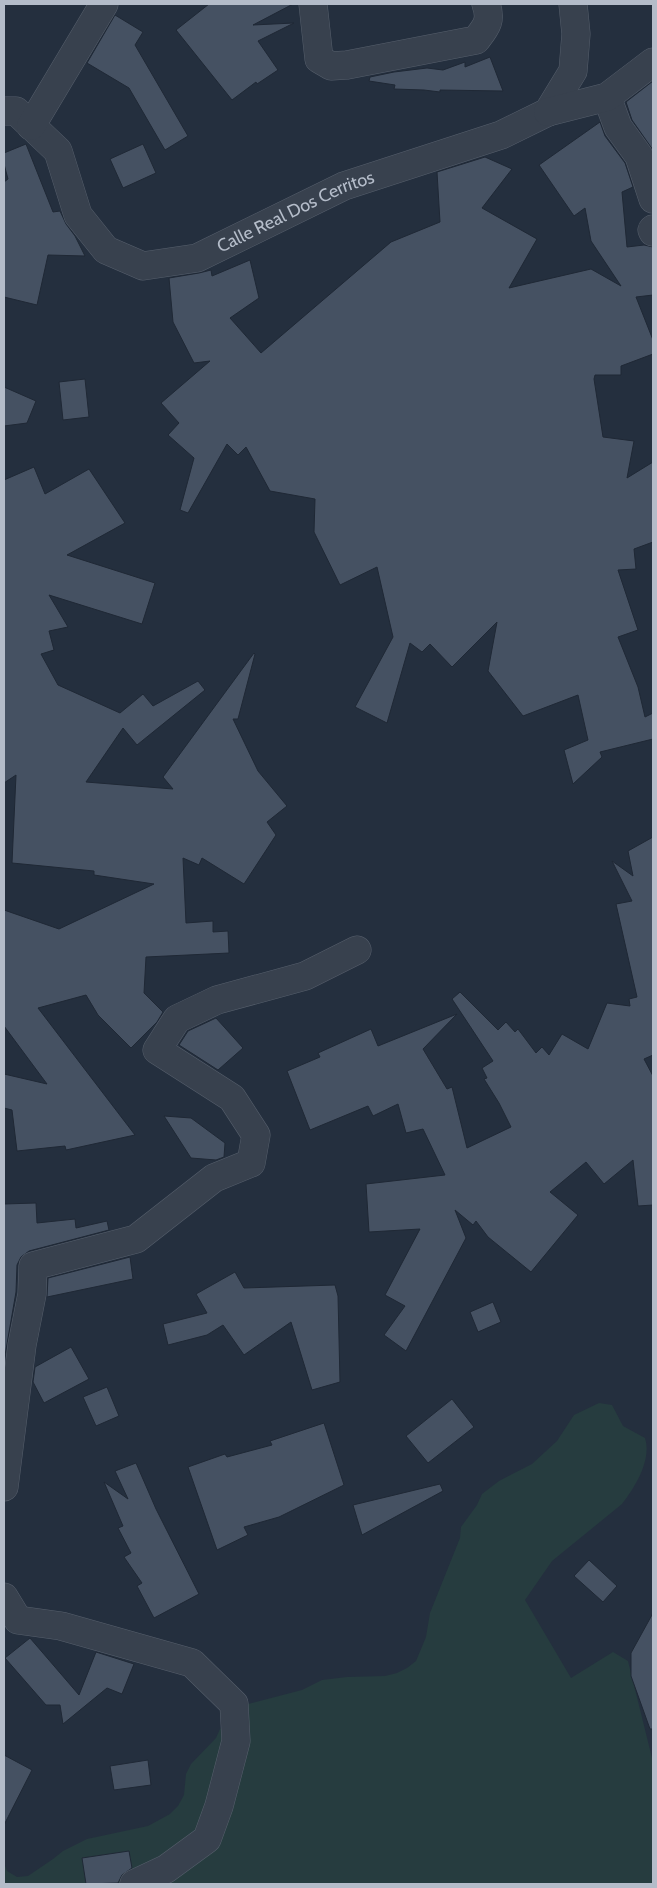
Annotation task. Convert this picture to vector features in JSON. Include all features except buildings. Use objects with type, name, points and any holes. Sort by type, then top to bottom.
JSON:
[{"type":"street","points":[[31,126],[104,4]]},
{"type":"street","points":[[313,4],[319,59],[331,66],[348,65],[476,40],[487,26],[488,9],[486,4]]},
{"type":"street","points":[[548,112],[573,72],[576,34],[573,4]]},
{"type":"street","points":[[653,62],[607,97],[618,127],[639,156],[653,199]]},
{"type":"street","name":"Calle Real Dos Cerritos","points":[[4,111],[16,111],[58,151],[78,215],[106,250],[143,266],[198,258],[344,186],[501,135],[548,112],[607,97]]},
{"type":"street","points":[[4,1487],[22,1345],[32,1294],[33,1266],[136,1240],[214,1178],[251,1164],[256,1135],[232,1098],[157,1050],[177,1018],[217,1000],[305,976],[357,950]]},
{"type":"street","points":[[4,1596],[18,1620],[61,1626],[192,1663],[234,1704],[236,1741],[219,1806],[208,1839],[166,1869],[134,1884]]},
{"type":"green space","points":[[599,1403],[612,1405],[623,1426],[645,1438],[647,1446],[646,1455],[641,1473],[622,1504],[552,1561],[525,1600],[571,1678],[613,1652],[628,1661],[653,1762],[653,1884],[4,1884],[4,1863],[7,1871],[17,1877],[28,1876],[63,1851],[87,1839],[148,1826],[170,1814],[178,1806],[184,1795],[186,1774],[191,1764],[216,1738],[220,1729],[248,1704],[302,1690],[322,1680],[385,1676],[397,1673],[416,1661],[426,1637],[430,1613],[460,1538],[461,1527],[477,1505],[482,1494],[499,1481],[532,1464],[557,1441],[574,1415]]}]
